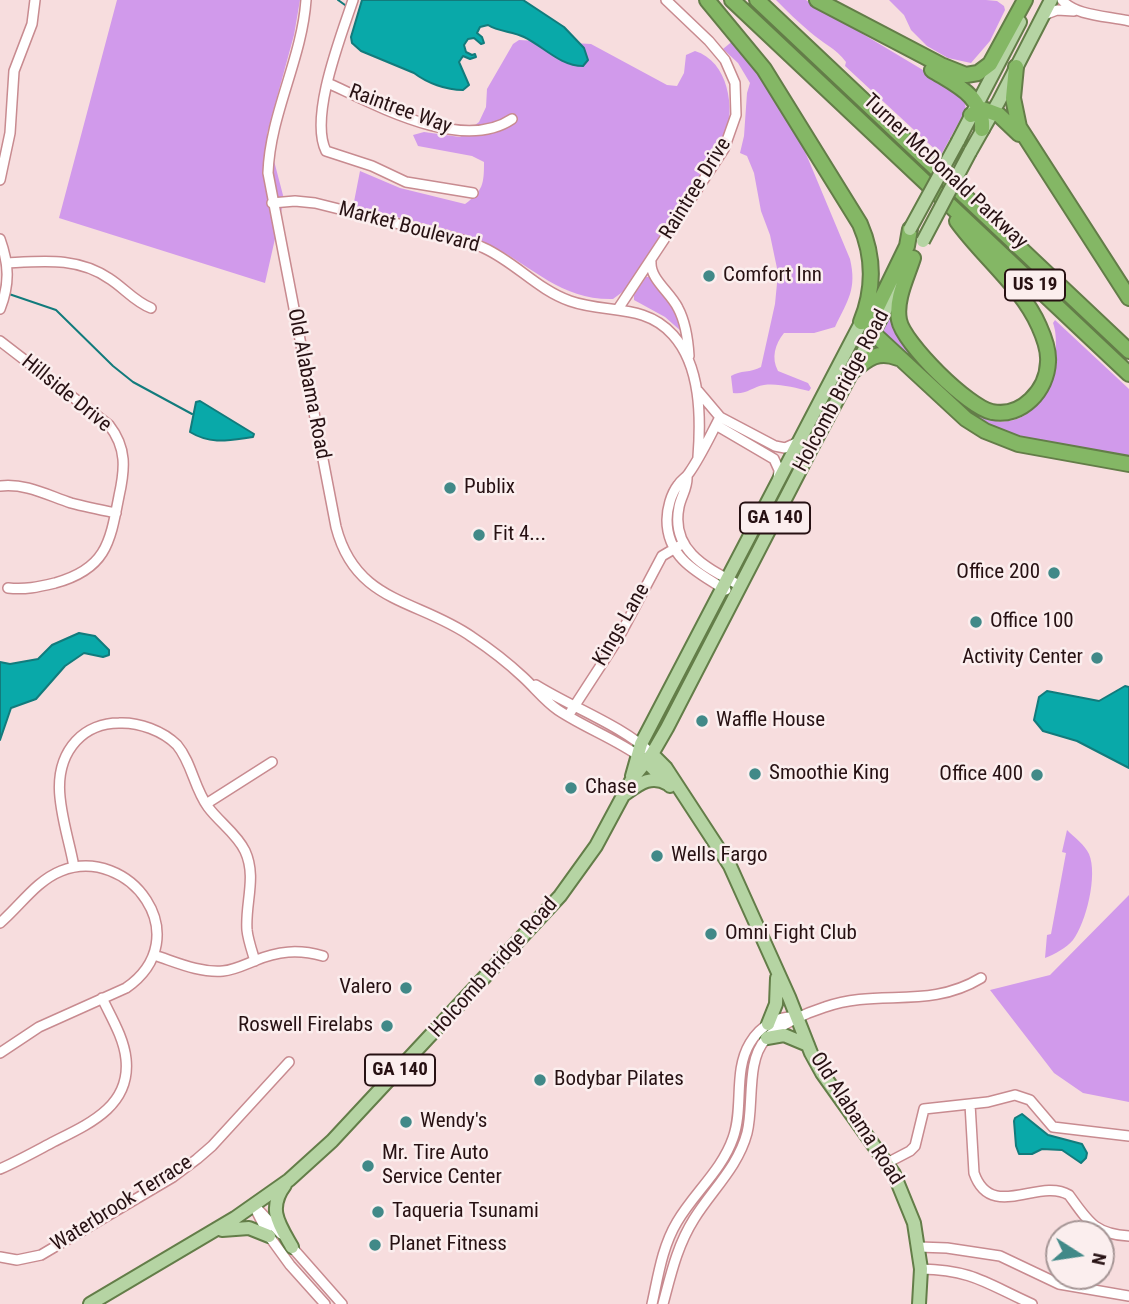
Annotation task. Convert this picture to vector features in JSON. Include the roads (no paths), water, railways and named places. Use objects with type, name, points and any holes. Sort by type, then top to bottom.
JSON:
[{"type":"highway","points":[[707,0],[764,69],[860,224],[869,252],[871,275],[869,296],[861,322]]},
{"type":"highway","name":"Turner McDonald Parkway","points":[[732,0],[1129,374]]},
{"type":"highway","name":"Turner McDonald Parkway","points":[[757,0],[1129,351]]},
{"type":"highway","points":[[1009,0],[1016,15]]},
{"type":"highway","points":[[822,2],[954,72],[966,75],[978,73],[990,64],[1025,0]]},
{"type":"highway","points":[[822,2],[961,88],[981,110],[1003,118],[1032,148]]},
{"type":"highway","points":[[1016,67],[1013,98],[1015,118],[1129,298]]},
{"type":"highway","points":[[981,110],[982,129]]},
{"type":"highway","points":[[913,258],[898,309],[901,326],[908,341],[954,387],[980,408],[1003,413],[1018,410],[1040,388],[1047,368],[1048,353],[1041,329],[1028,306],[969,238],[941,196]]},
{"type":"highway","points":[[910,229],[907,246],[871,320],[870,327],[873,332],[966,419],[995,436],[1018,444],[1129,464]]},
{"type":"highway","points":[[853,371],[869,358],[881,354],[893,356],[906,363]]},
{"type":"main road","name":"Holcomb Bridge Road","points":[[981,110],[1032,0]]},
{"type":"main road","name":"Holcomb Bridge Road","points":[[90,1304],[212,1233],[289,1180],[357,1116],[544,914],[596,846],[632,779],[725,583],[910,229],[958,141],[1016,67],[1051,0]]},
{"type":"main road","name":"Holcomb Bridge Road","points":[[644,753],[661,738],[982,129]]},
{"type":"main road","points":[[661,738],[662,751],[672,783]]},
{"type":"main road","name":"Old Alabama Road","points":[[644,753],[672,783],[730,866],[822,1073],[887,1163],[911,1213],[919,1247],[919,1304]]},
{"type":"main road","points":[[624,795],[651,779],[672,783]]},
{"type":"main road","points":[[768,1024],[776,1004],[776,967]]},
{"type":"main road","points":[[767,1038],[784,1035],[808,1045]]},
{"type":"main road","points":[[289,1180],[278,1194],[276,1219],[292,1247]]},
{"type":"main road","points":[[212,1233],[227,1228],[242,1228],[269,1236]]},
{"type":"street","points":[[0,180],[10,133],[14,71],[32,24],[35,0]]},
{"type":"street","name":"Old Alabama Road","points":[[306,0],[303,22],[270,146],[268,173],[336,527],[345,552],[359,574],[378,591],[464,631],[571,712],[644,753]]},
{"type":"street","points":[[352,0],[319,120],[326,151],[372,166],[406,182],[473,193]]},
{"type":"street","name":"Raintree Drive","points":[[618,309],[724,149],[734,127],[737,103],[733,77],[722,55],[666,0]]},
{"type":"street","points":[[1062,0],[1079,11]]},
{"type":"street","points":[[1042,16],[1057,10],[1079,11],[1129,21]]},
{"type":"street","name":"Raintree Way","points":[[328,83],[415,120],[447,129],[477,131],[496,128],[512,119]]},
{"type":"street","name":"Market Boulevard","points":[[272,203],[315,203],[465,241],[492,252],[561,298],[586,306],[639,313],[666,328],[678,341],[691,368],[697,390],[700,429],[698,457]]},
{"type":"street","points":[[0,239],[7,263],[6,293],[0,309]]},
{"type":"street","points":[[652,258],[653,276],[672,297],[681,316],[688,341],[691,368]]},
{"type":"street","points":[[7,263],[51,260],[80,265],[106,276],[138,302],[151,307]]},
{"type":"street","name":"Hillside Drive","points":[[0,341],[102,419],[114,431],[124,464],[110,539],[104,553],[94,565],[83,573],[27,590],[8,588]]},
{"type":"street","name":"Market Boulevard","points":[[673,548],[668,527],[669,507],[678,483],[687,476],[718,421],[697,390]]},
{"type":"street","points":[[718,421],[775,446],[785,448],[798,442]]},
{"type":"street","points":[[718,421],[774,459],[779,470],[778,480]]},
{"type":"street","name":"Market Boulevard","points":[[684,543],[678,516],[687,476]]},
{"type":"street","points":[[0,486],[11,484],[29,487],[72,503],[116,513]]},
{"type":"street","points":[[684,543],[694,557],[725,583]]},
{"type":"street","name":"Kings Lane","points":[[571,712],[617,640],[662,556],[684,543]]},
{"type":"street","points":[[673,548],[693,570],[739,591]]},
{"type":"street","points":[[74,867],[59,793],[62,761],[70,747],[80,737],[109,723],[126,723],[166,736],[184,755],[206,804],[238,840],[248,858],[251,878],[247,930],[255,961]]},
{"type":"street","points":[[206,804],[272,762]]},
{"type":"street","points":[[0,923],[46,879],[74,867],[90,867],[108,872],[141,893],[151,907],[157,938],[154,955],[147,969],[136,980],[39,1027],[0,1053]]},
{"type":"street","points":[[154,955],[211,971],[232,970],[280,952],[305,951],[323,956]]},
{"type":"street","points":[[663,1304],[682,1238],[731,1168],[743,1145],[750,1120],[754,1065],[763,1041],[775,1030],[798,1017],[827,1006],[860,999],[925,998],[961,988],[981,978]]},
{"type":"street","points":[[0,1169],[95,1121],[118,1097],[126,1073],[125,1052],[102,998]]},
{"type":"street","points":[[652,1304],[660,1266],[676,1223],[729,1149],[738,1120],[744,1054],[755,1035],[768,1024],[784,1015],[798,1017]]},
{"type":"street","name":"Waterbrook Terrace","points":[[0,1257],[17,1259],[41,1255],[173,1177],[212,1146],[289,1062]]},
{"type":"street","points":[[887,1163],[915,1146],[924,1109],[1015,1096],[1022,1097],[1036,1106],[1053,1127],[1129,1136]]},
{"type":"street","points":[[970,1104],[974,1173],[977,1182],[987,1193],[1004,1197],[1048,1190],[1063,1191],[1096,1229],[1113,1235],[1129,1236]]},
{"type":"street","points":[[254,1205],[269,1236],[290,1265],[325,1304]]},
{"type":"street","points":[[254,1205],[342,1304]]},
{"type":"street","points":[[919,1247],[1000,1256],[1059,1284],[1129,1296]]},
{"type":"street","points":[[921,1269],[969,1274],[1032,1304]]},
{"type":"water","points":[[362,0],[523,0],[564,27],[584,48],[588,60],[583,66],[567,63],[524,37],[488,25],[480,27],[477,33],[484,43],[481,44],[474,38],[468,39],[464,45],[466,52],[475,54],[476,57],[470,59],[463,56],[459,62],[469,85],[463,90],[443,87],[361,51],[352,43],[351,37]]},
{"type":"water","points":[[200,401],[254,434],[253,437],[213,440],[190,432],[196,402]]},
{"type":"water","points":[[79,633],[95,636],[109,650],[109,655],[103,657],[84,653],[65,666],[36,699],[11,708],[0,740],[0,662],[10,664],[38,659],[52,645]]},
{"type":"water","points":[[1125,686],[1129,687],[1129,768],[1077,741],[1043,731],[1034,720],[1039,697],[1047,691],[1099,701]]},
{"type":"water","points":[[1022,1114],[1048,1135],[1082,1144],[1087,1153],[1086,1158],[1081,1163],[1062,1150],[1042,1149],[1032,1154],[1019,1154],[1014,1121]]},
{"type":"waterway","points":[[338,0],[345,5]]},
{"type":"waterway","points":[[9,294],[56,310],[133,382],[192,414]]},
{"type":"place","name":"Comfort Inn","points":[[709,276]]},
{"type":"place","name":"Publix","points":[[450,488]]},
{"type":"place","name":"Fit 4...","points":[[479,535]]},
{"type":"place","name":"Office 200","points":[[1054,573]]},
{"type":"place","name":"Office 100","points":[[976,622]]},
{"type":"place","name":"Activity Center","points":[[1097,658]]},
{"type":"place","name":"Waffle House","points":[[702,721]]},
{"type":"place","name":"Smoothie King","points":[[755,774]]},
{"type":"place","name":"Office 400","points":[[1037,775]]},
{"type":"place","name":"Chase","points":[[571,788]]},
{"type":"place","name":"Wells Fargo","points":[[657,856]]},
{"type":"place","name":"Omni Fight Club","points":[[711,934]]},
{"type":"place","name":"Valero","points":[[406,988]]},
{"type":"place","name":"Roswell Firelabs","points":[[387,1026]]},
{"type":"place","name":"Bodybar Pilates","points":[[540,1080]]},
{"type":"place","name":"Wendy's","points":[[406,1122]]},
{"type":"place","name":"Mr. Tire Auto Service Center","points":[[368,1166]]},
{"type":"place","name":"Taqueria Tsunami","points":[[378,1212]]},
{"type":"place","name":"Planet Fitness","points":[[375,1245]]}]
